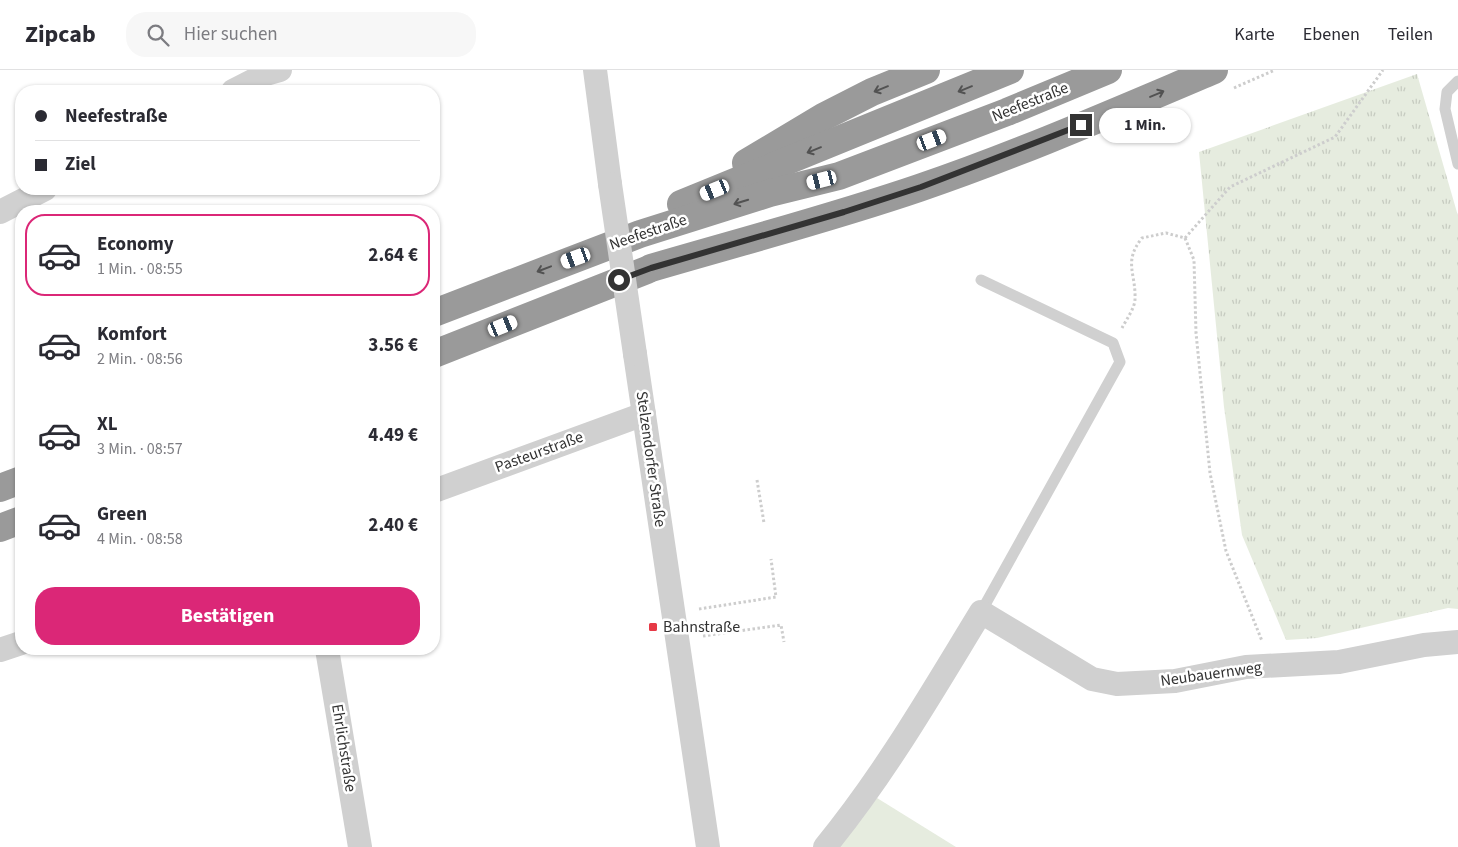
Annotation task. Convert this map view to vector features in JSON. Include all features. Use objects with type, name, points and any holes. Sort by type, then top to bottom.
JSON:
[{"type":"highway","points":[[640,234],[663,211],[823,117],[872,92],[926,70]]},
{"type":"highway","points":[[663,211],[1010,70]]},
{"type":"highway","name":"Neefestraße","points":[[440,352],[651,268],[839,176],[1007,112],[1108,70]]},
{"type":"highway","points":[[651,268],[844,212],[921,187],[1112,113],[1214,70]]},
{"type":"highway","name":"Neefestraße","points":[[440,311],[640,234],[770,193],[839,176]]},
{"type":"highway","points":[[0,488],[15,482]]},
{"type":"highway","points":[[0,528],[15,522]]},
{"type":"street","name":"Stelzendorfer Straße","points":[[594,70],[708,847]]},
{"type":"street","points":[[244,85],[271,71]]},
{"type":"street","points":[[0,212],[33,195]]},
{"type":"street","name":"Pasteurstraße","points":[[440,489],[644,414]]},
{"type":"street","points":[[825,847],[864,797],[894,752],[981,612]]},
{"type":"street","name":"Neubauernweg","points":[[981,612],[1092,678],[1117,684],[1175,681],[1246,667],[1338,662],[1424,645],[1458,642]]},
{"type":"street","points":[[0,650],[15,644]]},
{"type":"street","name":"Ehrlichstraße","points":[[328,655],[360,847]]},
{"type":"lane","points":[[1458,81],[1447,92],[1445,109],[1458,164]]},
{"type":"lane","points":[[981,280],[1114,344],[1120,362],[981,612]]},
{"type":"path","points":[[1185,238],[1230,187],[1335,137],[1383,70]]},
{"type":"path","points":[[1114,344],[1136,300],[1130,268],[1134,248],[1142,238],[1166,233],[1185,238]]},
{"type":"path","points":[[1185,238],[1194,260],[1196,332],[1210,473],[1224,541],[1272,665]]},
{"type":"path","points":[[758,480],[764,524]]},
{"type":"path","points":[[673,612],[776,598],[770,559]]},
{"type":"path","points":[[677,640],[781,625],[784,642]]},
{"type":"green space","points":[[1417,74],[1458,216],[1458,609],[1448,608],[1317,638],[1286,640],[1242,535],[1224,407],[1199,152]]},
{"type":"green space","points":[[877,798],[956,847],[836,847]]},
{"type":"place","name":"Bahnstraße","points":[[653,627]]},
{"type":"route","points":[[619,280],[651,268],[844,212],[921,187],[1081,125]]}]
